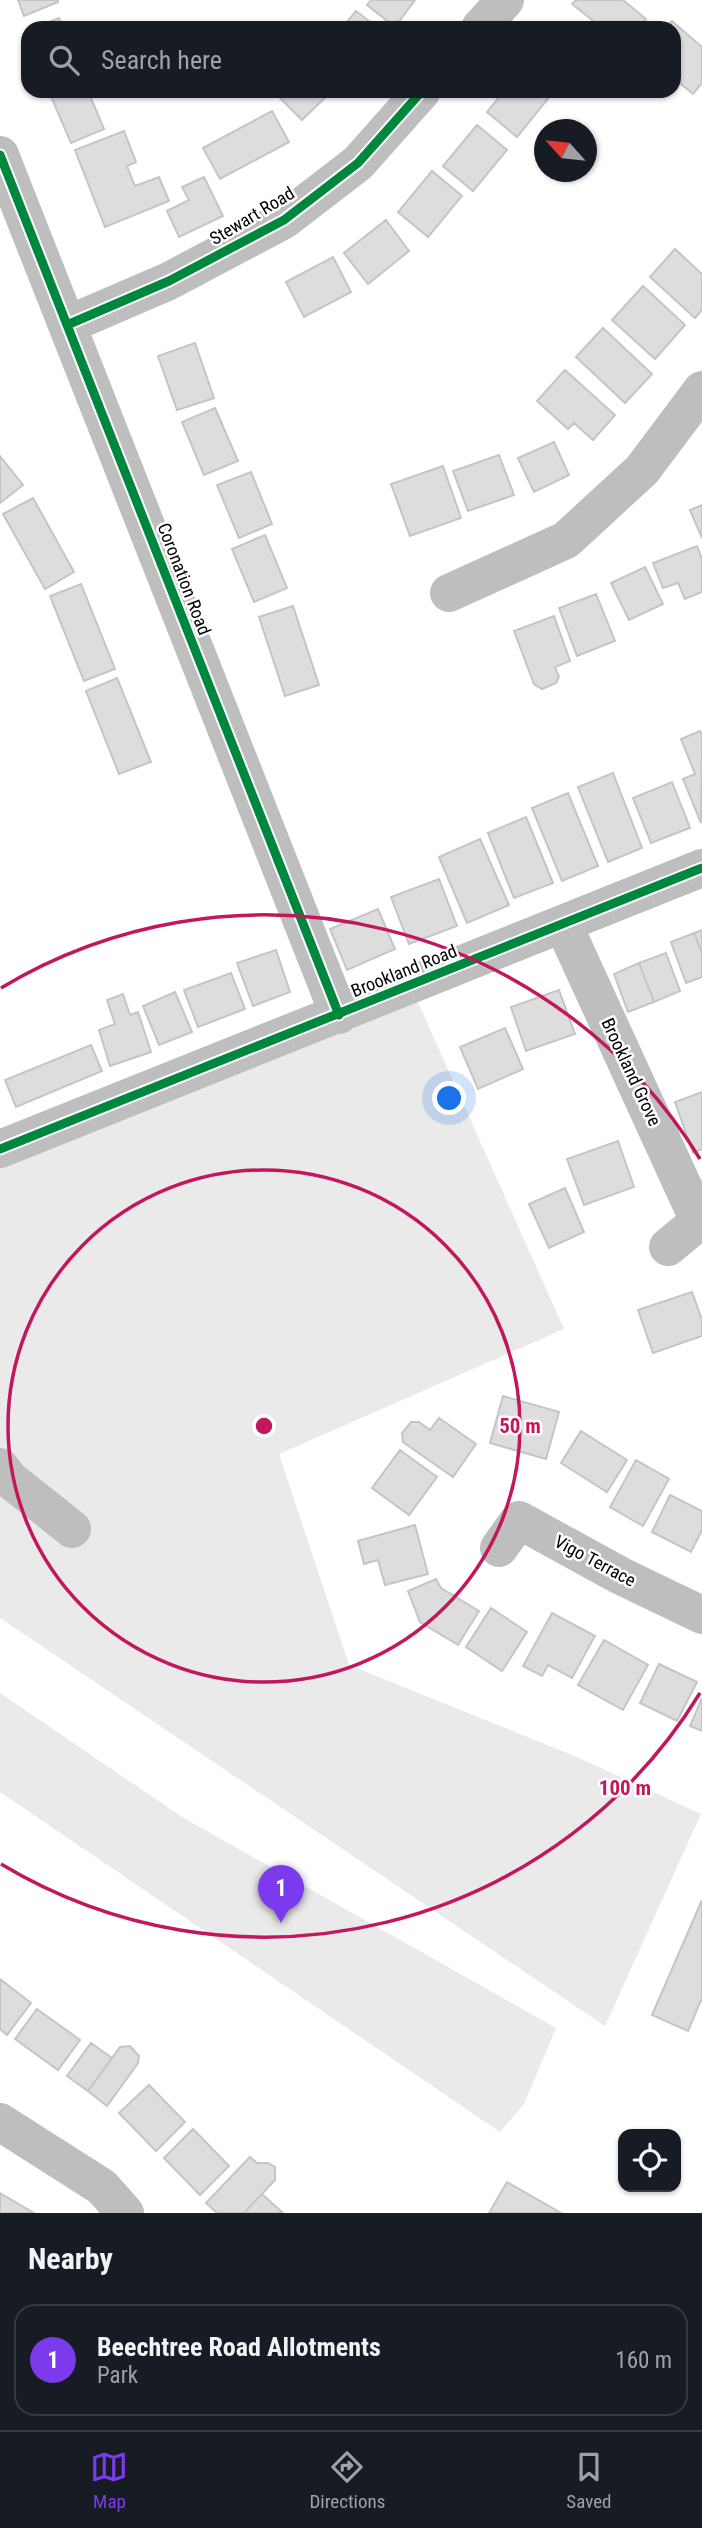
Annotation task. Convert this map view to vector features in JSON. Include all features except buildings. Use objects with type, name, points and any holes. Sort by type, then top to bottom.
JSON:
[{"type":"street","points":[[486,21],[505,0]]},
{"type":"street","name":"Stewart Road","points":[[68,325],[169,281],[284,220],[358,163],[416,98]]},
{"type":"street","name":"Coronation Road","points":[[0,155],[339,1015]]},
{"type":"street","points":[[449,593],[566,540],[642,470],[702,390]]},
{"type":"street","name":"Brookland Road","points":[[0,1149],[702,868]]},
{"type":"street","name":"Brookland Grove","points":[[563,924],[700,1220],[668,1247]]},
{"type":"street","points":[[0,1467],[9,1479],[72,1529]]},
{"type":"street","name":"Vigo Terrace","points":[[499,1548],[519,1520],[621,1576],[702,1615]]},
{"type":"street","points":[[0,2122],[102,2187],[125,2213]]},
{"type":"shaded area","points":[[417,1000],[564,1329],[279,1454],[349,1665],[577,1757],[701,1814],[605,2026],[0,1618],[0,1167]]},
{"type":"shaded area","points":[[0,1693],[182,1817],[556,2028],[524,2104],[500,2132],[0,1792]]},
{"type":"cycle path","points":[[67,325],[169,281],[284,220],[358,163],[416,98]]},
{"type":"cycle path","points":[[0,155],[339,1015]]},
{"type":"cycle path","points":[[0,1149],[702,868]]},
{"type":"place","name":"Beechtree Road Allotments","points":[[281,1923]]}]
